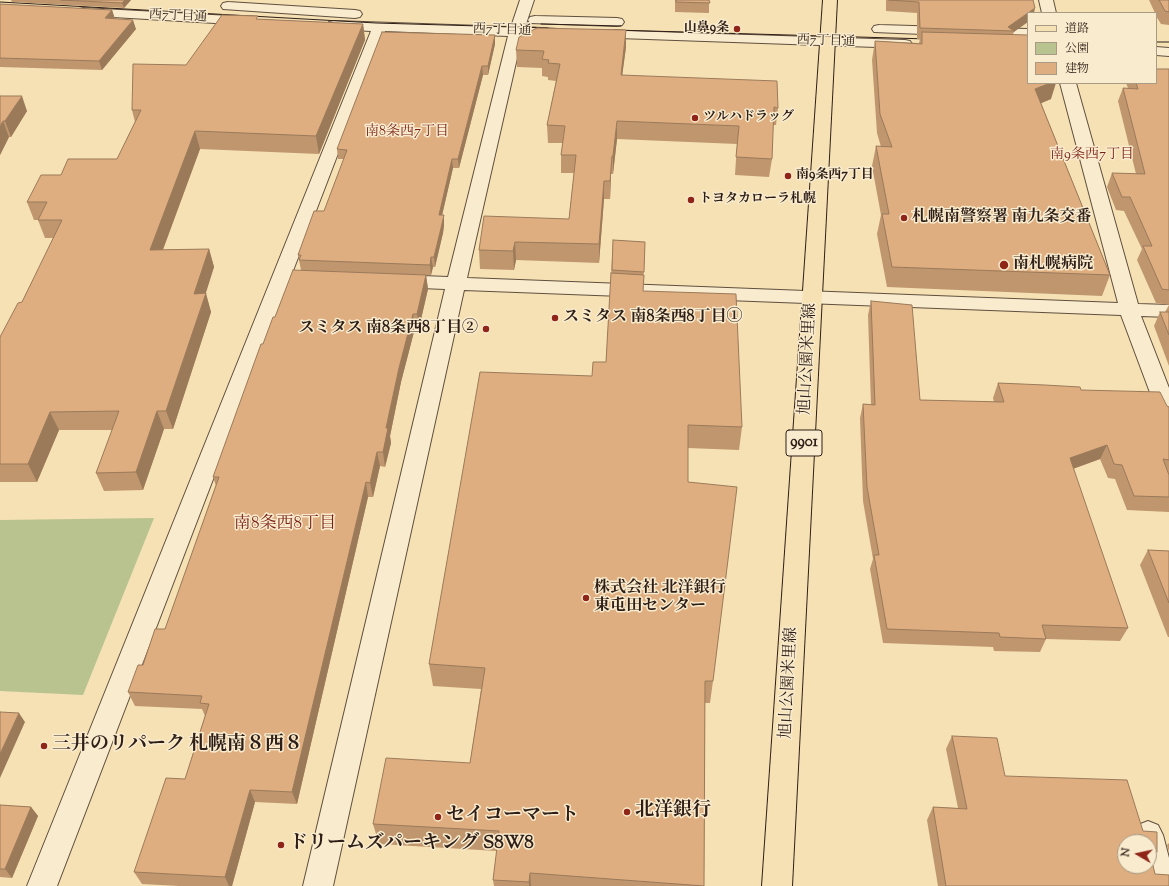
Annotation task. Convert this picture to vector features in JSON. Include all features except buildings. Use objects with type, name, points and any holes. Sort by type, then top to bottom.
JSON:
[{"type":"main road","name":"旭山公園米里線","points":[[777,886],[830,0]]},
{"type":"street","name":"西7丁目通","points":[[113,0],[361,14],[518,26],[827,31],[920,45]]},
{"type":"street","points":[[318,886],[456,283],[518,26],[527,0]]},
{"type":"street","points":[[1046,0],[1049,12]]},
{"type":"street","name":"西7丁目通","points":[[71,11],[379,28],[730,24]]},
{"type":"street","points":[[42,886],[291,276],[379,28]]},
{"type":"street","name":"西7丁目通","points":[[863,28],[1027,33]]},
{"type":"street","points":[[1157,51],[1169,52]]},
{"type":"street","points":[[1068,84],[1132,322],[1169,414]]},
{"type":"street","points":[[378,280],[1169,311]]},
{"type":"street","points":[[1157,868],[1162,886]]},
{"type":"green space","points":[[154,518],[83,695],[0,691],[0,520]]},
{"type":"tram line","points":[[0,2],[376,23],[548,28]]},
{"type":"tram line","points":[[541,24],[621,26]]},
{"type":"tram line","points":[[614,30],[928,39]]},
{"type":"tram line","points":[[1157,42],[1169,42]]},
{"type":"place","name":"山鼻9条","points":[[737,29]]},
{"type":"place","name":"ツルハドラッグ","points":[[695,118]]},
{"type":"place","name":"南9条西7丁目","points":[[788,176]]},
{"type":"place","name":"トヨタカローラ札幌","points":[[691,200]]},
{"type":"place","name":"札幌南警察署 南九条交番","points":[[904,218]]},
{"type":"place","name":"南札幌病院","points":[[1004,265]]},
{"type":"place","name":"スミタス 南8条西8丁目①","points":[[555,318]]},
{"type":"place","name":"スミタス 南8条西8丁目②","points":[[486,329]]},
{"type":"place","name":"株式会社 北洋銀行 東屯田センター","points":[[586,598]]},
{"type":"place","name":"三井のリパーク 札幌南８西８","points":[[44,746]]},
{"type":"place","name":"北洋銀行","points":[[627,812]]},
{"type":"place","name":"セイコーマート","points":[[438,817]]},
{"type":"place","name":"ドリームズパーキング S8W8","points":[[281,845]]},
{"type":"district","name":"南8条西7丁目","points":[[407,133]]},
{"type":"district","name":"南9条西7丁目","points":[[1092,156]]},
{"type":"district","name":"南8条西8丁目","points":[[285,525]]}]
